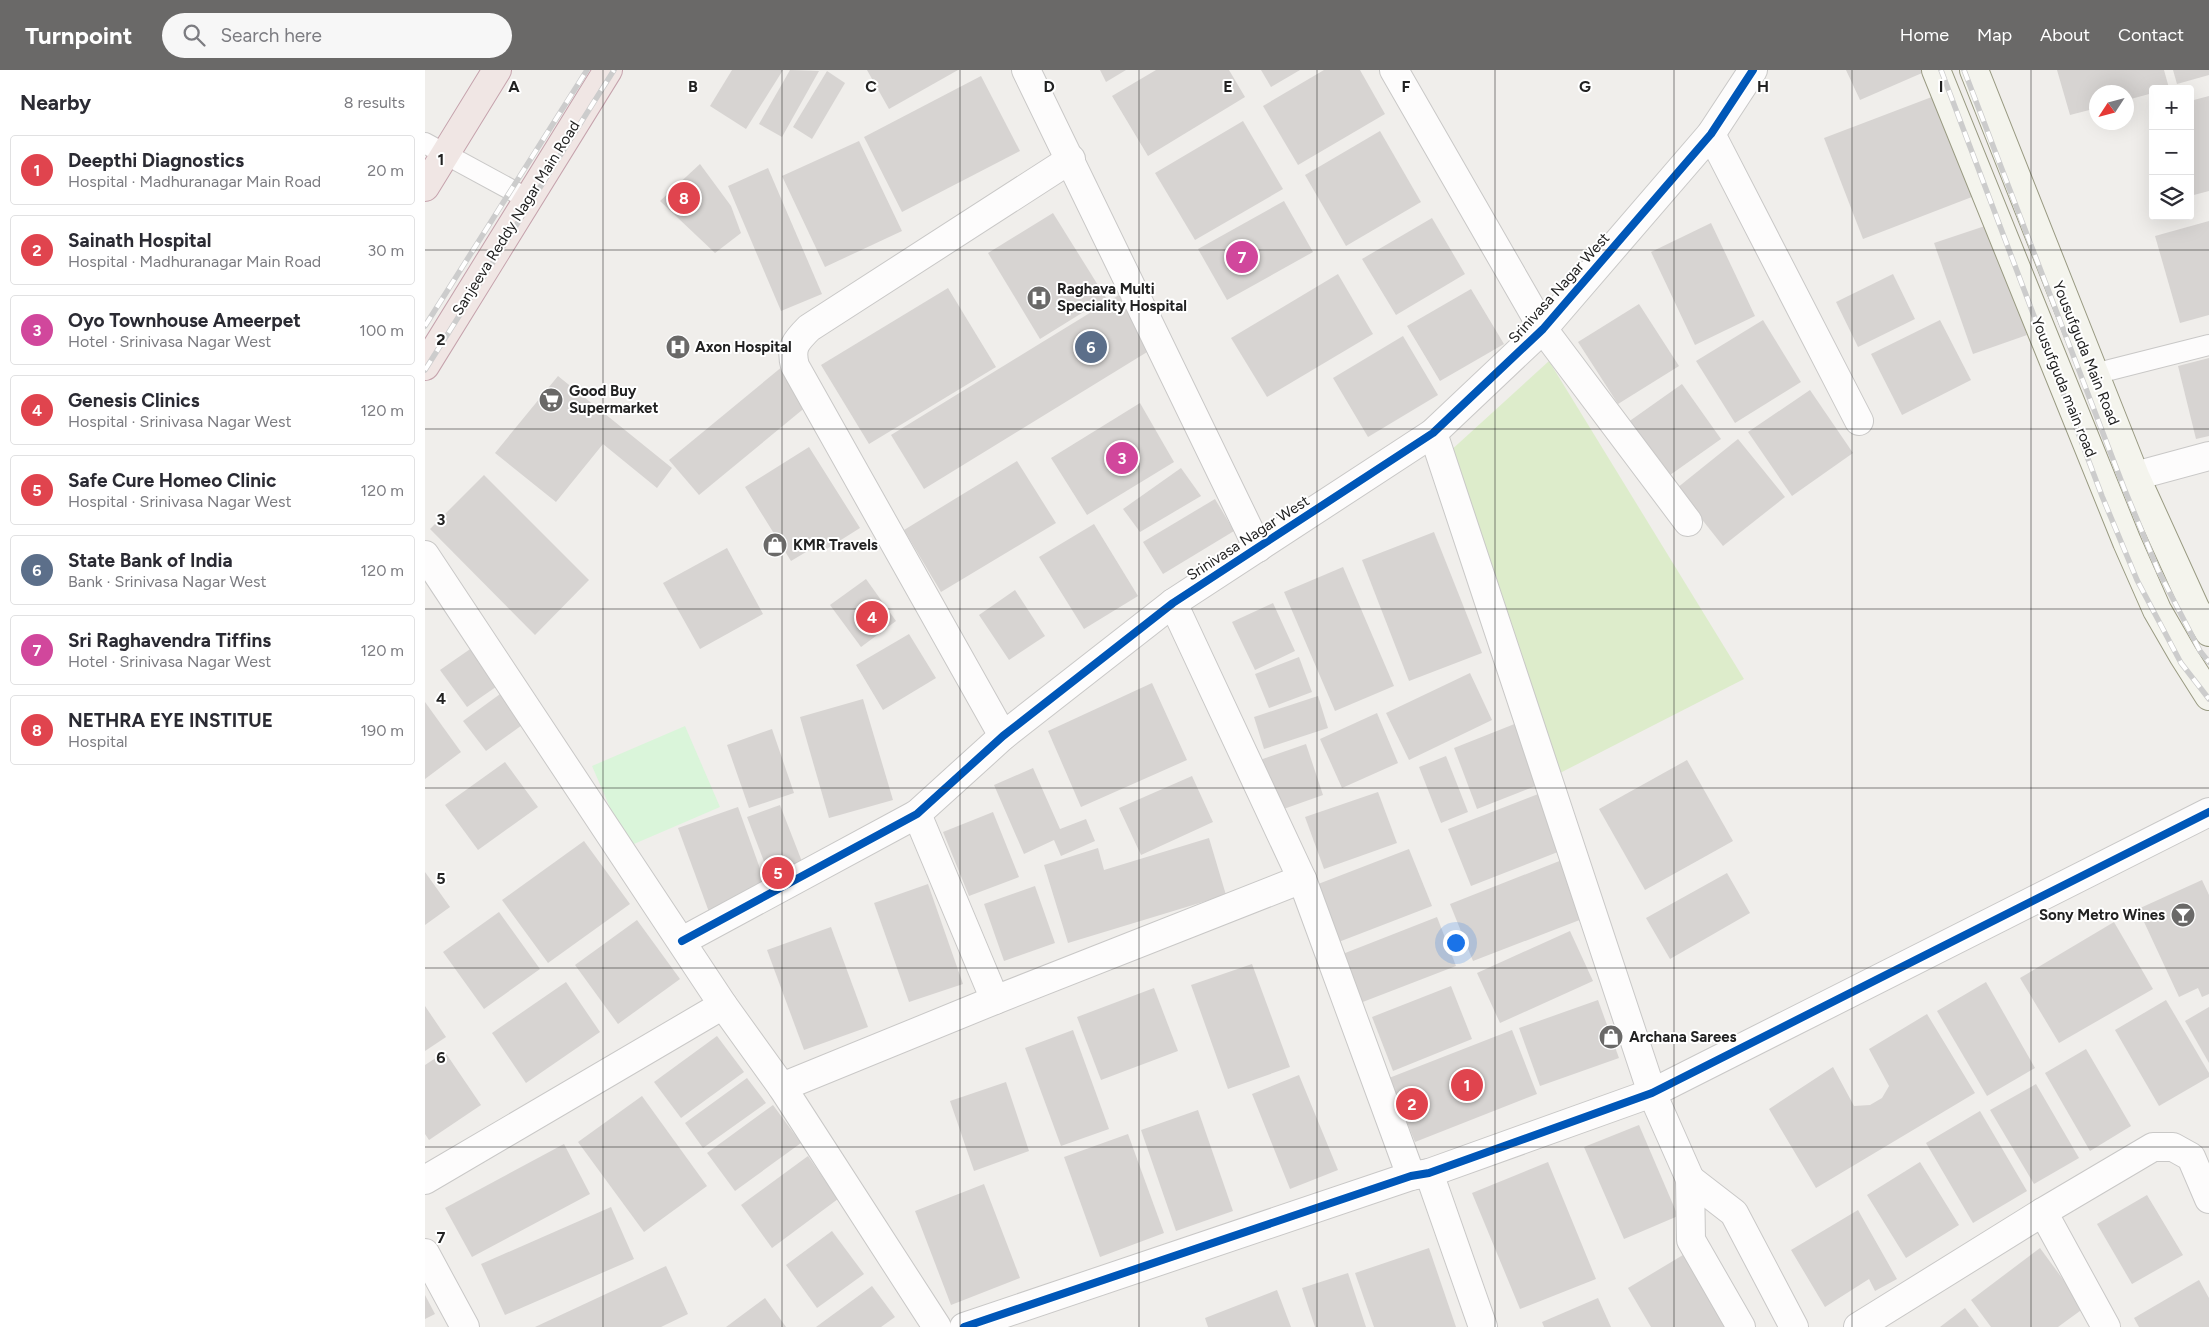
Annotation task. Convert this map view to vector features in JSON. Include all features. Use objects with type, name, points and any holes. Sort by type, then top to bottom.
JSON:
[{"type":"highway","points":[[425,186],[435,149],[497,70]]},
{"type":"highway","name":"Sanjeeva Reddy Nagar Main Road","points":[[425,366],[608,70]]},
{"type":"main road","name":"Yousufguda main road","points":[[1937,70],[2127,542],[2157,610],[2209,696]]},
{"type":"main road","name":"Yousufguda Main Road","points":[[1974,70],[2135,476],[2195,608],[2209,632]]},
{"type":"street","points":[[1026,70],[1071,159],[1258,548]]},
{"type":"street","points":[[1394,70],[1543,329],[1688,522]]},
{"type":"street","name":"Srinivasa Nagar West","points":[[682,941],[917,814],[1003,736],[1173,603],[1433,433],[1543,329],[1711,134],[1753,70]]},
{"type":"street","points":[[1711,134],[1859,421]]},
{"type":"street","points":[[1003,736],[795,366],[792,354],[797,340],[809,328],[1071,159]]},
{"type":"street","points":[[1433,433],[1651,1092],[1690,1179],[1691,1240],[1741,1327]]},
{"type":"street","points":[[2135,476],[2209,456]]},
{"type":"street","points":[[425,555],[723,1005],[782,1087],[937,1327]]},
{"type":"street","points":[[1173,603],[1302,879],[1483,1327]]},
{"type":"street","points":[[964,1327],[1420,1174],[1651,1092],[2209,812]]},
{"type":"street","points":[[917,814],[995,1000]]},
{"type":"street","points":[[782,1087],[995,1000],[1302,879]]},
{"type":"street","points":[[425,1180],[723,1005]]},
{"type":"street","points":[[1858,1327],[2043,1212],[2153,1147],[2173,1147],[2191,1157],[2209,1199]]},
{"type":"street","points":[[1690,1179],[1734,1213],[1794,1327]]},
{"type":"street","points":[[2043,1212],[2106,1327]]},
{"type":"street","points":[[425,1253],[465,1327]]},
{"type":"lane","points":[[435,149],[528,198]]},
{"type":"lane","points":[[2094,374],[2209,345]]},
{"type":"green space","points":[[1549,361],[1744,679],[1560,773],[1448,453]]},
{"type":"green space","points":[[685,726],[720,807],[627,847],[592,766]]},
{"type":"building","points":[[732,70],[783,70],[746,129],[710,106]]},
{"type":"building","points":[[790,70],[819,71],[782,137],[759,124]]},
{"type":"building","points":[[867,70],[958,70],[889,109]]},
{"type":"building","points":[[1100,70],[1126,70],[1106,82]]},
{"type":"building","points":[[1156,70],[1229,70],[1245,97],[1148,156],[1112,96]]},
{"type":"building","points":[[1261,70],[1300,70],[1271,87]]},
{"type":"building","points":[[1324,70],[1360,70],[1385,114],[1298,165],[1263,106]]},
{"type":"building","points":[[1846,70],[1921,70],[1922,73],[1860,100]]},
{"type":"building","points":[[2057,70],[2164,70],[2168,85],[2149,85],[2149,94],[2134,98],[2134,85],[2089,85],[2089,110],[2070,115]]},
{"type":"building","points":[[2173,70],[2209,70],[2209,75],[2177,84]]},
{"type":"building","points":[[827,71],[845,83],[812,139],[793,127]]},
{"type":"building","points":[[981,76],[1020,151],[902,212],[864,137]]},
{"type":"building","points":[[1937,95],[1977,195],[1863,239],[1824,138]]},
{"type":"building","points":[[2209,96],[2209,191],[2194,195],[2194,130],[2194,100]]},
{"type":"building","points":[[1243,121],[1283,189],[1195,240],[1155,173]]},
{"type":"building","points":[[1380,131],[1421,202],[1346,246],[1305,175]]},
{"type":"building","points":[[859,141],[902,231],[825,267],[782,176]]},
{"type":"building","points":[[700,164],[731,206],[741,233],[715,253],[660,201]]},
{"type":"building","points":[[768,168],[822,294],[781,311],[728,186]]},
{"type":"building","points":[[1284,201],[1313,252],[1227,300],[1198,249]]},
{"type":"building","points":[[1053,213],[1106,298],[1040,339],[988,253]]},
{"type":"building","points":[[1432,218],[1465,274],[1396,315],[1362,259]]},
{"type":"building","points":[[2209,221],[2209,315],[2180,323],[2155,236]]},
{"type":"building","points":[[1711,223],[1755,316],[1695,345],[1651,252]]},
{"type":"building","points":[[1988,225],[2027,335],[1973,354],[1934,243]]},
{"type":"building","points":[[1338,274],[1373,334],[1267,397],[1231,338]]},
{"type":"building","points":[[1893,274],[1915,319],[1858,347],[1836,302]]},
{"type":"building","points":[[948,288],[996,367],[869,444],[821,365]]},
{"type":"building","points":[[1471,289],[1504,344],[1440,381],[1407,326]]},
{"type":"building","points":[[1119,295],[1152,349],[924,489],[891,435]]},
{"type":"building","points":[[1639,304],[1679,366],[1618,404],[1578,342]]},
{"type":"building","points":[[1763,320],[1801,382],[1735,423],[1696,361]]},
{"type":"building","points":[[1940,320],[1971,380],[1902,415],[1871,354]]},
{"type":"building","points":[[1403,336],[1438,395],[1368,437],[1333,378]]},
{"type":"building","points":[[2209,358],[2209,436],[2196,439],[2178,366]]},
{"type":"building","points":[[783,366],[813,401],[699,495],[669,460]]},
{"type":"building","points":[[558,376],[672,468],[657,488],[603,444],[556,502],[495,453]]},
{"type":"building","points":[[1682,384],[1721,439],[1663,480],[1624,425]]},
{"type":"building","points":[[1810,390],[1853,453],[1792,496],[1748,432]]},
{"type":"building","points":[[1140,403],[1174,462],[1087,515],[1051,458]]},
{"type":"building","points":[[1738,439],[1785,497],[1723,546],[1677,488]]},
{"type":"building","points":[[809,447],[860,528],[825,550],[821,543],[791,561],[745,487]]},
{"type":"building","points":[[1017,461],[1056,523],[941,592],[904,530]]},
{"type":"building","points":[[1181,468],[1201,496],[1140,532],[1123,509]]},
{"type":"building","points":[[484,475],[589,580],[535,635],[430,529]]},
{"type":"building","points":[[1215,499],[1234,531],[1163,574],[1143,542]]},
{"type":"building","points":[[1094,524],[1138,596],[1084,629],[1039,557]]},
{"type":"building","points":[[1434,532],[1482,653],[1409,681],[1362,560]]},
{"type":"building","points":[[727,548],[763,614],[700,649],[663,583]]},
{"type":"building","points":[[1343,567],[1394,686],[1335,711],[1284,592]]},
{"type":"building","points":[[866,579],[896,621],[861,647],[830,605]]},
{"type":"building","points":[[1015,590],[1045,636],[1009,660],[979,615]]},
{"type":"building","points":[[1273,603],[1295,651],[1255,670],[1232,622]]},
{"type":"building","points":[[909,634],[936,678],[883,710],[856,665]]},
{"type":"building","points":[[476,645],[503,682],[467,707],[440,670]]},
{"type":"building","points":[[1299,657],[1312,692],[1269,708],[1255,674]]},
{"type":"building","points":[[1470,673],[1492,720],[1409,760],[1386,713]]},
{"type":"building","points":[[1152,683],[1187,760],[1081,807],[1048,731]]},
{"type":"building","points":[[507,689],[529,720],[486,751],[463,721]]},
{"type":"building","points":[[1318,696],[1328,728],[1264,749],[1254,717]]},
{"type":"building","points":[[863,699],[893,800],[829,818],[800,717]]},
{"type":"building","points":[[425,702],[461,752],[425,779]]},
{"type":"building","points":[[1377,713],[1398,763],[1342,788],[1320,739]]},
{"type":"building","points":[[1522,721],[1546,782],[1477,809],[1454,748]]},
{"type":"building","points":[[772,729],[794,793],[749,808],[727,745]]},
{"type":"building","points":[[1306,744],[1323,795],[1278,811],[1260,760]]},
{"type":"building","points":[[1446,756],[1468,812],[1441,823],[1419,767]]},
{"type":"building","points":[[1687,760],[1733,841],[1645,890],[1599,809]]},
{"type":"building","points":[[505,762],[538,807],[478,850],[445,805]]},
{"type":"building","points":[[1033,768],[1060,829],[1086,819],[1095,841],[1061,856],[1054,840],[1024,854],[994,785]]},
{"type":"building","points":[[1192,776],[1213,822],[1141,855],[1119,808]]},
{"type":"building","points":[[1546,791],[1568,848],[1471,886],[1448,829]]},
{"type":"building","points":[[1378,792],[1397,843],[1324,869],[1305,817]]},
{"type":"building","points":[[780,805],[806,872],[773,885],[747,817]]},
{"type":"building","points":[[738,807],[768,891],[709,912],[678,828]]},
{"type":"building","points":[[993,812],[1019,877],[969,896],[943,832]]},
{"type":"building","points":[[1209,838],[1226,895],[1068,943],[1044,865],[1098,848],[1104,870]]},
{"type":"building","points":[[584,841],[630,904],[548,963],[502,900]]},
{"type":"building","points":[[1409,849],[1432,906],[1336,943],[1313,886]]},
{"type":"building","points":[[1567,858],[1590,916],[1473,961],[1450,904]]},
{"type":"building","points":[[425,872],[450,907],[425,925]]},
{"type":"building","points":[[1727,873],[1750,913],[1670,959],[1646,918]]},
{"type":"building","points":[[2202,880],[2209,895],[2209,994],[2202,997],[2198,988],[2179,997],[2138,909]]},
{"type":"building","points":[[928,884],[963,984],[909,1002],[874,903]]},
{"type":"building","points":[[1035,886],[1055,943],[1004,961],[984,904]]},
{"type":"building","points":[[499,912],[540,969],[484,1009],[443,952]]},
{"type":"building","points":[[1437,917],[1456,966],[1355,1005],[1335,957]]},
{"type":"building","points":[[637,920],[680,979],[618,1024],[575,965]]},
{"type":"building","points":[[2114,922],[2153,989],[2059,1043],[2020,978]]},
{"type":"building","points":[[831,927],[868,1027],[804,1050],[767,950]]},
{"type":"building","points":[[1570,931],[1593,981],[1500,1023],[1477,973]]},
{"type":"building","points":[[1252,964],[1290,1067],[1228,1089],[1191,985]]},
{"type":"building","points":[[566,982],[600,1032],[526,1083],[492,1033]]},
{"type":"building","points":[[1986,982],[2035,1068],[1987,1096],[1937,1011]]},
{"type":"building","points":[[1451,986],[1472,1039],[1393,1071],[1372,1017]]},
{"type":"building","points":[[1154,988],[1178,1051],[1101,1080],[1077,1017]]},
{"type":"building","points":[[1598,1000],[1619,1058],[1540,1086],[1519,1028]]},
{"type":"building","points":[[2166,1000],[2209,1073],[2209,1077],[2159,1106],[2115,1030]]},
{"type":"building","points":[[425,1006],[446,1037],[425,1051]]},
{"type":"building","points":[[2209,1007],[2209,1063],[2185,1021]]},
{"type":"building","points":[[1927,1014],[1975,1093],[1816,1188],[1769,1109],[1833,1067],[1854,1106],[1870,1105],[1882,1098],[1889,1086],[1869,1049]]},
{"type":"building","points":[[1073,1030],[1109,1129],[1061,1146],[1025,1048]]},
{"type":"building","points":[[1512,1030],[1537,1094],[1415,1142],[1389,1078]]},
{"type":"building","points":[[717,1036],[744,1072],[681,1118],[654,1082]]},
{"type":"building","points":[[2086,1049],[2131,1126],[2090,1151],[2045,1073]]},
{"type":"building","points":[[445,1052],[481,1105],[429,1140],[425,1134],[425,1065]]},
{"type":"building","points":[[1299,1075],[1338,1170],[1290,1189],[1252,1094]]},
{"type":"building","points":[[747,1078],[766,1103],[703,1148],[685,1123]]},
{"type":"building","points":[[1006,1082],[1029,1151],[974,1171],[950,1101]]},
{"type":"building","points":[[2036,1084],[2079,1158],[2034,1184],[1990,1110]]},
{"type":"building","points":[[642,1096],[707,1186],[644,1232],[578,1142]]},
{"type":"building","points":[[773,1105],[801,1143],[735,1191],[707,1153]]},
{"type":"building","points":[[1198,1110],[1233,1211],[1176,1231],[1141,1130]]},
{"type":"building","points":[[1980,1111],[2027,1191],[1973,1223],[1926,1143]]},
{"type":"building","points":[[1639,1125],[1678,1216],[1624,1239],[1584,1147]]},
{"type":"building","points":[[1128,1134],[1164,1233],[1100,1257],[1064,1157]]},
{"type":"building","points":[[564,1144],[590,1194],[472,1257],[445,1208]]},
{"type":"building","points":[[808,1156],[838,1199],[772,1248],[741,1205]]},
{"type":"building","points":[[1548,1162],[1596,1279],[1520,1309],[1472,1193]]},
{"type":"building","points":[[1920,1162],[1959,1225],[1906,1258],[1867,1195]]},
{"type":"building","points":[[984,1184],[1020,1278],[951,1305],[915,1211]]},
{"type":"building","points":[[2147,1195],[2183,1255],[2132,1284],[2097,1224]]},
{"type":"building","points":[[611,1207],[634,1259],[505,1315],[481,1264]]},
{"type":"building","points":[[1858,1210],[1897,1279],[1875,1291],[1869,1279],[1825,1307],[1791,1250]]},
{"type":"building","points":[[832,1231],[864,1274],[817,1308],[786,1265]]},
{"type":"building","points":[[1429,1248],[1456,1327],[1374,1327],[1355,1273]]},
{"type":"building","points":[[2040,1248],[2084,1308],[2058,1327],[1991,1327],[1971,1300]]},
{"type":"building","points":[[1688,1252],[1732,1327],[1651,1327],[1628,1288]]},
{"type":"building","points":[[666,1266],[688,1314],[661,1327],[535,1327]]},
{"type":"building","points":[[1348,1273],[1366,1327],[1315,1327],[1302,1288]]},
{"type":"building","points":[[2199,1280],[2209,1298],[2209,1327],[2139,1327],[2134,1318]]},
{"type":"building","points":[[872,1286],[895,1317],[881,1327],[816,1327]]},
{"type":"building","points":[[1277,1290],[1291,1327],[1208,1327],[1205,1318]]},
{"type":"building","points":[[425,1295],[435,1314],[425,1319]]},
{"type":"building","points":[[765,1298],[786,1327],[726,1327]]},
{"type":"building","points":[[1598,1298],[1611,1327],[1544,1327],[1542,1322]]},
{"type":"building","points":[[1965,1308],[1979,1327],[1940,1327]]},
{"type":"railway","points":[[425,326],[587,70]]},
{"type":"railway","points":[[425,370],[614,70]]},
{"type":"railway","points":[[1941,70],[2102,496],[2137,580],[2181,663],[2209,699]]},
{"type":"railway","points":[[1964,70],[2124,488],[2158,570],[2200,651],[2209,662]]},
{"type":"cycle path","points":[[682,941],[917,814],[1003,736],[1173,603],[1433,433],[1543,329],[1711,134],[1753,70]]},
{"type":"cycle path","points":[[964,1327],[1411,1176],[1429,1173],[1652,1093],[2209,812]]},
{"type":"place","name":"NETHRA EYE INSTITUE","points":[[684,198]]},
{"type":"place","name":"Sri Raghavendra Tiffins","points":[[1242,257]]},
{"type":"place","name":"Raghava Multi Speciality Hospital","points":[[1039,298]]},
{"type":"place","name":"Axon Hospital","points":[[678,347]]},
{"type":"place","name":"State Bank of India","points":[[1091,347]]},
{"type":"place","name":"Good Buy Supermarket","points":[[551,400]]},
{"type":"place","name":"Oyo Townhouse Ameerpet","points":[[1122,458]]},
{"type":"place","name":"KMR Travels","points":[[775,545]]},
{"type":"place","name":"Genesis Clinics","points":[[872,617]]},
{"type":"place","name":"Safe Cure Homeo Clinic","points":[[778,873]]},
{"type":"place","name":"Sony Metro Wines","points":[[2183,915]]},
{"type":"place","name":"Archana Sarees","points":[[1611,1037]]},
{"type":"place","name":"Deepthi Diagnostics","points":[[1467,1085]]},
{"type":"place","name":"Sainath Hospital","points":[[1412,1104]]}]
